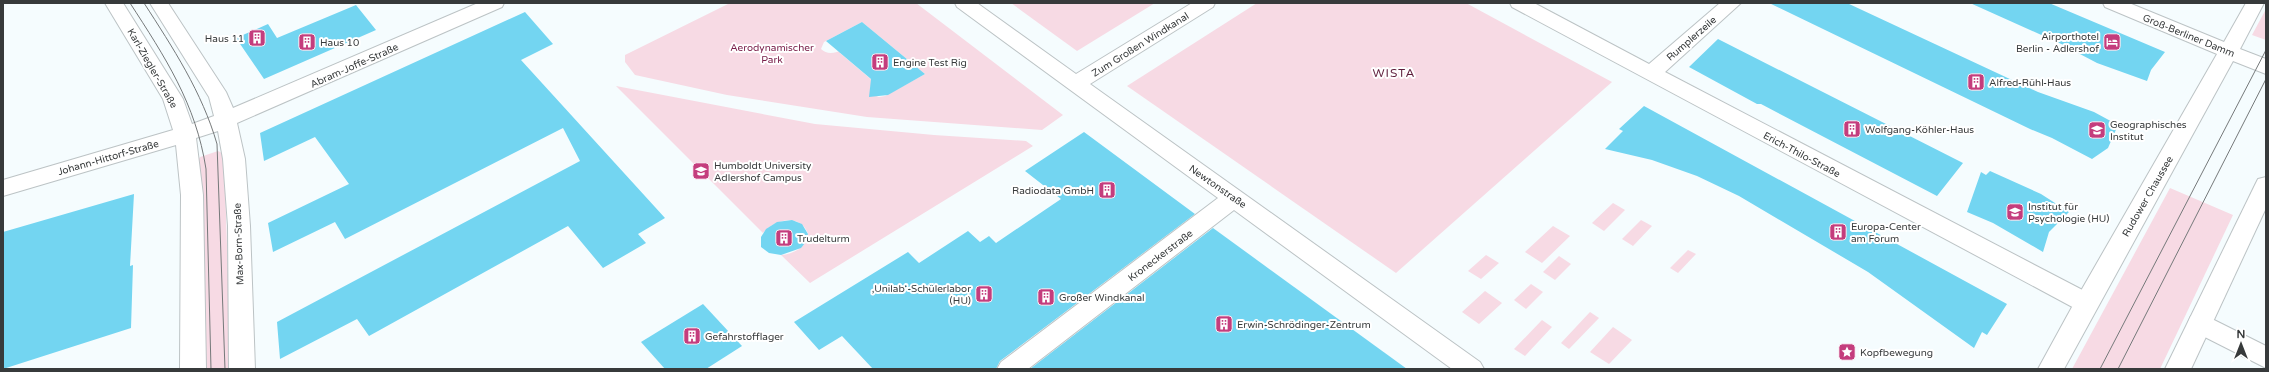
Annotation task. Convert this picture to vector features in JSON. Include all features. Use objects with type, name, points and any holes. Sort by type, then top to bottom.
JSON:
[{"type":"street","name":"Karl-Ziegler-Straße","points":[[114,3],[173,99],[183,135]]},
{"type":"street","points":[[159,3],[219,97],[219,123]]},
{"type":"street","name":"Abram-Joffe-Straße","points":[[219,123],[495,3]]},
{"type":"street","name":"Newtonstraße","points":[[964,3],[1074,84],[1471,369]]},
{"type":"street","name":"Zum Großen Windkanal","points":[[1074,84],[1206,3]]},
{"type":"street","name":"Erich-Thilo-Straße","points":[[1519,3],[1651,72],[1932,224],[2086,303]]},
{"type":"street","name":"Rumplerzeile","points":[[1651,72],[1732,3]]},
{"type":"street","name":"Groß-Berliner Damm","points":[[2112,3],[2266,67]]},
{"type":"street","name":"Rudower Chaussee","points":[[2051,369],[2086,303],[2159,176],[2254,3]]},
{"type":"street","name":"Johann-Hittorf-Straße","points":[[3,188],[219,123]]},
{"type":"street","name":"Max-Born-Straße","points":[[219,123],[234,159],[239,226],[242,369]]},
{"type":"street","points":[[183,135],[192,195],[193,369]]},
{"type":"street","points":[[2178,369],[2266,185]]},
{"type":"street","name":"Kroneckerstraße","points":[[1010,369],[1234,198]]},
{"type":"street","points":[[2200,323],[2266,358]]},
{"type":"green space","name":"Aerodynamischer Park","points":[[730,3],[916,3],[1063,115],[1042,130],[867,117],[727,95],[635,75],[625,62],[625,55]],"holes":[[[862,22],[925,74],[885,96],[879,97],[871,94],[870,88],[873,81],[840,53],[856,42],[834,53],[825,52],[821,49],[824,42]]]},
{"type":"green space","points":[[1011,3],[1155,3],[1077,51]]},
{"type":"green space","points":[[1257,3],[1466,3],[1612,82],[1396,273],[1127,86]]},
{"type":"green space","points":[[2266,9],[2266,40],[2252,35]]},
{"type":"green space","points":[[616,86],[815,124],[934,135],[1026,141],[1033,146],[810,283],[781,255],[794,252],[802,247],[808,234],[805,227],[800,223],[787,220],[774,224],[763,233]]},
{"type":"green space","points":[[218,151],[224,154],[231,369],[200,369],[197,161],[200,157]]},
{"type":"green space","points":[[2170,188],[2233,215],[2160,369],[2072,369]]},
{"type":"green space","points":[[1613,203],[1625,210],[1604,231],[1592,223]]},
{"type":"green space","points":[[1641,220],[1652,226],[1633,246],[1622,239]]},
{"type":"green space","points":[[1553,226],[1570,236],[1542,263],[1525,252]]},
{"type":"green space","points":[[1688,250],[1696,254],[1678,273],[1670,268]]},
{"type":"green space","points":[[1486,255],[1499,263],[1481,279],[1468,271]]},
{"type":"green space","points":[[1559,256],[1571,264],[1555,280],[1543,272]]},
{"type":"green space","points":[[1531,284],[1543,292],[1526,309],[1514,300]]},
{"type":"green space","points":[[1485,291],[1502,303],[1479,324],[1462,312]]},
{"type":"green space","points":[[1590,312],[1599,318],[1569,349],[1561,343]]},
{"type":"green space","points":[[1542,320],[1552,327],[1525,356],[1514,349]]},
{"type":"green space","points":[[1613,327],[1632,340],[1609,364],[1590,352]]},
{"type":"building","name":"Alfred-Rühl-Haus","points":[[1769,3],[1847,3],[2038,92],[2094,112],[2118,125],[2108,148],[2092,159],[2052,138],[2030,129]]},
{"type":"building","name":"Airporthotel Berlin - Adlershof","points":[[1970,3],[2049,3],[2165,52],[2151,70],[2147,81],[2097,63],[2078,53],[2079,52]]},
{"type":"building","name":"Haus 10","points":[[356,5],[376,30],[264,79],[236,38],[268,24],[277,38]]},
{"type":"building","points":[[525,12],[553,44],[521,60],[665,218],[638,234],[646,243],[603,268],[568,226],[369,336],[357,319],[280,359],[277,322],[580,161],[563,128],[345,239],[335,222],[273,252],[268,223],[349,184],[315,137],[264,161],[260,133]]},
{"type":"building","name":"Engine Test Rig","points":[[862,22],[925,74],[888,95],[869,97],[871,79],[826,41]]},
{"type":"building","name":"Wolfgang-Köhler-Haus","points":[[1718,39],[1963,163],[1937,196],[1761,104],[1757,104],[1689,67]]},
{"type":"building","name":"Europa-Center am Forum","points":[[1644,106],[2007,304],[1987,335],[1982,332],[1974,348],[1868,272],[1739,196],[1697,176],[1652,160],[1605,149],[1623,131],[1619,129]]},
{"type":"building","points":[[1084,132],[1195,214],[1000,361],[996,369],[873,369],[842,336],[819,350],[794,322],[908,252],[919,263],[968,231],[980,242],[989,236],[996,243],[1061,199],[1025,171]]},
{"type":"building","points":[[1990,171],[2041,194],[2069,212],[2049,232],[2043,252],[1993,223],[1967,212],[1981,172],[1986,175]]},
{"type":"building","points":[[134,194],[130,266],[133,265],[131,328],[3,369],[3,232]]},
{"type":"building","name":"Trudelturm","points":[[792,220],[802,224],[808,234],[805,243],[801,248],[781,255],[769,253],[761,247],[761,237],[766,229],[777,222]]},
{"type":"building","name":"Erwin-Schrödinger-Zentrum","points":[[1213,228],[1407,369],[1030,369]]},
{"type":"building","name":"Gefahrstofflager","points":[[703,304],[742,346],[706,369],[665,369],[641,342]]},
{"type":"tram line","points":[[130,3],[167,62],[187,102],[201,145],[206,169],[211,369]]},
{"type":"tram line","points":[[144,3],[176,54],[195,88],[211,125],[217,144],[225,369]]},
{"type":"tram line","points":[[2100,369],[2266,50]]},
{"type":"tram line","points":[[2118,369],[2266,79]]},
{"type":"place","name":"Haus 11","points":[[257,38]]},
{"type":"place","name":"Haus 10","points":[[307,42]]},
{"type":"place","name":"Airporthotel Berlin - Adlershof","points":[[2112,42]]},
{"type":"place","name":"Engine Test Rig","points":[[880,62]]},
{"type":"place","name":"Alfred-Rühl-Haus","points":[[1976,82]]},
{"type":"place","name":"Wolfgang-Köhler-Haus","points":[[1852,129]]},
{"type":"place","name":"Geographisches Institut","points":[[2097,130]]},
{"type":"place","name":"Humboldt University Adlershof Campus","points":[[701,171]]},
{"type":"place","name":"Radiodata GmbH","points":[[1107,190]]},
{"type":"place","name":"Institut für Psychologie (HU)","points":[[2015,212]]},
{"type":"place","name":"Europa-Center am Forum","points":[[1838,232]]},
{"type":"place","name":"Trudelturm","points":[[784,238]]},
{"type":"place","name":"‚Unilab‘-Schülerlabor (HU)","points":[[984,294]]},
{"type":"place","name":"Großer Windkanal","points":[[1046,297]]},
{"type":"place","name":"Erwin-Schrödinger-Zentrum","points":[[1224,324]]},
{"type":"place","name":"Gefahrstofflager","points":[[692,336]]},
{"type":"place","name":"Kopfbewegung","points":[[1847,352]]},
{"type":"district","name":"WISTA","points":[[1394,73]]}]
